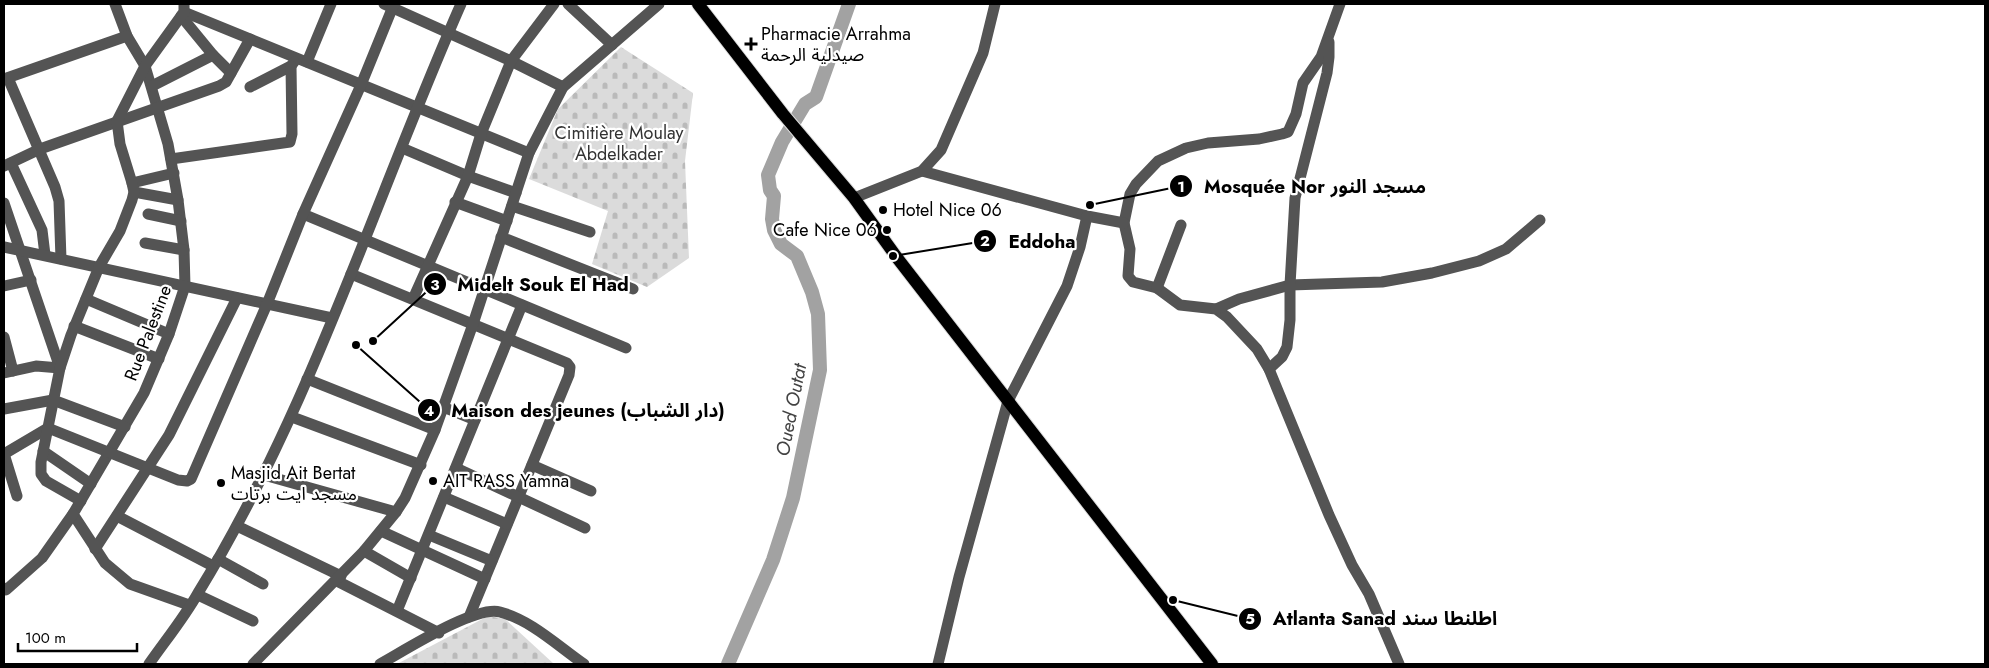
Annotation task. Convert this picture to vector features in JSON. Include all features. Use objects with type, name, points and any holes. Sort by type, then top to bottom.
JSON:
[{"type":"main road","points":[[698,4],[783,114],[854,198],[1008,401],[1212,664]]},
{"type":"street","name":"Rue Palestine","points":[[4,588],[6,590],[42,558],[73,514],[110,453],[144,393],[159,360],[185,286],[184,250],[174,173],[158,108],[145,66],[127,36],[115,4]]},
{"type":"street","points":[[170,159],[290,142],[298,62],[331,4]]},
{"type":"street","points":[[148,664],[198,594],[264,475],[292,416],[352,274],[448,32],[461,4]]},
{"type":"street","points":[[413,299],[468,176],[482,134],[512,60],[554,4]]},
{"type":"street","points":[[568,4],[612,45]]},
{"type":"street","points":[[254,664],[339,578],[396,512],[421,465],[444,407],[529,153],[564,88],[659,4]]},
{"type":"street","points":[[854,198],[922,171],[932,162],[946,139],[987,42],[996,4]]},
{"type":"street","points":[[1340,4],[1321,57],[1303,83],[1296,114],[1288,132],[1255,139],[1199,145],[1171,154],[1158,161],[1136,184],[1130,194],[1124,223],[1130,249],[1128,276],[1133,282],[1157,288],[1180,305],[1216,309],[1228,317],[1257,349],[1269,369],[1329,515],[1352,565],[1369,594],[1399,664]]},
{"type":"street","points":[[48,428],[178,480],[191,480],[267,304],[303,214],[361,84],[390,5],[512,60],[564,88]]},
{"type":"street","points":[[183,11],[250,39],[298,62],[361,84],[529,153]]},
{"type":"street","points":[[183,11],[213,54],[231,73]]},
{"type":"street","points":[[81,501],[53,486],[43,478],[41,469],[43,451],[53,400],[60,368],[74,326],[99,267],[125,222],[133,187],[120,144],[116,121],[145,66],[183,11]]},
{"type":"street","points":[[61,259],[59,201],[40,149],[6,78],[127,36]]},
{"type":"street","points":[[44,255],[42,230],[7,164],[40,149],[116,121],[219,86],[226,82],[250,39]]},
{"type":"street","points":[[1269,369],[1282,357],[1287,347],[1290,320],[1295,198],[1327,73],[1330,57],[1329,39]]},
{"type":"street","points":[[152,86],[213,54]]},
{"type":"street","points":[[250,87],[298,62]]},
{"type":"street","points":[[402,148],[468,176],[516,193]]},
{"type":"street","points":[[922,171],[1087,216],[1124,223]]},
{"type":"street","points":[[133,187],[174,173]]},
{"type":"street","points":[[133,187],[178,200]]},
{"type":"street","points":[[455,202],[506,221]]},
{"type":"street","points":[[4,203],[60,368]]},
{"type":"street","points":[[512,206],[590,232]]},
{"type":"street","points":[[148,214],[181,221]]},
{"type":"street","points":[[303,214],[626,348]]},
{"type":"street","points":[[938,664],[959,577],[1008,401],[1067,286],[1080,247],[1087,216]]},
{"type":"street","points":[[1216,309],[1239,299],[1290,285],[1382,282],[1439,272],[1494,256],[1506,249],[1540,220]]},
{"type":"street","points":[[1157,288],[1181,225]]},
{"type":"street","points":[[501,237],[633,289]]},
{"type":"street","points":[[145,243],[184,250]]},
{"type":"street","points":[[4,247],[20,252],[44,255],[332,318]]},
{"type":"street","points":[[352,274],[567,363],[570,367],[569,375],[469,617]]},
{"type":"street","points":[[4,286],[31,280]]},
{"type":"street","points":[[95,549],[169,435],[237,298]]},
{"type":"street","points":[[86,299],[169,334]]},
{"type":"street","points":[[397,611],[522,305]]},
{"type":"street","points":[[74,326],[159,360]]},
{"type":"street","points":[[4,337],[8,372],[36,366],[60,368]]},
{"type":"street","points":[[307,379],[435,430]]},
{"type":"street","points":[[4,408],[53,400],[125,427]]},
{"type":"street","points":[[444,407],[475,420]]},
{"type":"street","points":[[292,416],[421,465]]},
{"type":"street","points":[[17,496],[4,454],[48,428]]},
{"type":"street","points":[[43,451],[91,484]]},
{"type":"street","points":[[532,464],[591,492]]},
{"type":"street","points":[[456,468],[585,528]]},
{"type":"street","points":[[264,475],[396,512]]},
{"type":"street","points":[[444,497],[507,524]]},
{"type":"street","points":[[73,514],[105,563],[130,584],[189,605]]},
{"type":"street","points":[[117,516],[263,584]]},
{"type":"street","points":[[237,526],[439,632]]},
{"type":"street","points":[[381,531],[485,579]]},
{"type":"street","points":[[429,534],[492,561]]},
{"type":"street","points":[[364,551],[411,578]]},
{"type":"street","points":[[198,594],[253,621]]},
{"type":"street","points":[[380,664],[439,632],[485,611],[502,612],[525,622],[584,664]]},
{"type":"green space","name":"Cimitière Moulay Abdelkader","points":[[621,47],[693,93],[685,161],[689,258],[647,287],[592,264],[608,211],[529,179],[558,109]]},
{"type":"green space","points":[[488,616],[505,619],[554,664],[397,664]]},
{"type":"waterway","name":"Oued Outat","points":[[728,664],[773,560],[793,498],[820,370],[818,314],[812,292],[797,256],[781,244],[774,230],[772,219],[774,196],[770,190],[768,175],[782,142],[805,104],[816,97],[849,4]]},
{"type":"place","name":"Pharmacie Arrahma صيدلية الرحمة","points":[[751,44]]},
{"type":"place","name":"Mosquée Nor مسجد النور","points":[[1090,205]]},
{"type":"place","name":"Hotel Nice 06","points":[[883,210]]},
{"type":"place","name":"Cafe Nice 06","points":[[887,230]]},
{"type":"place","name":"Eddoha","points":[[893,256]]},
{"type":"place","name":"Midelt Souk El Had","points":[[373,341]]},
{"type":"place","name":"Maison des jeunes (دار الشباب)","points":[[356,345]]},
{"type":"place","name":"AIT RASS Yamna","points":[[433,481]]},
{"type":"place","name":"Masjid Ait Bertat مسجد ايت برتات","points":[[221,483]]},
{"type":"place","name":"Atlanta Sanad اطلنطا سند","points":[[1173,600]]}]
